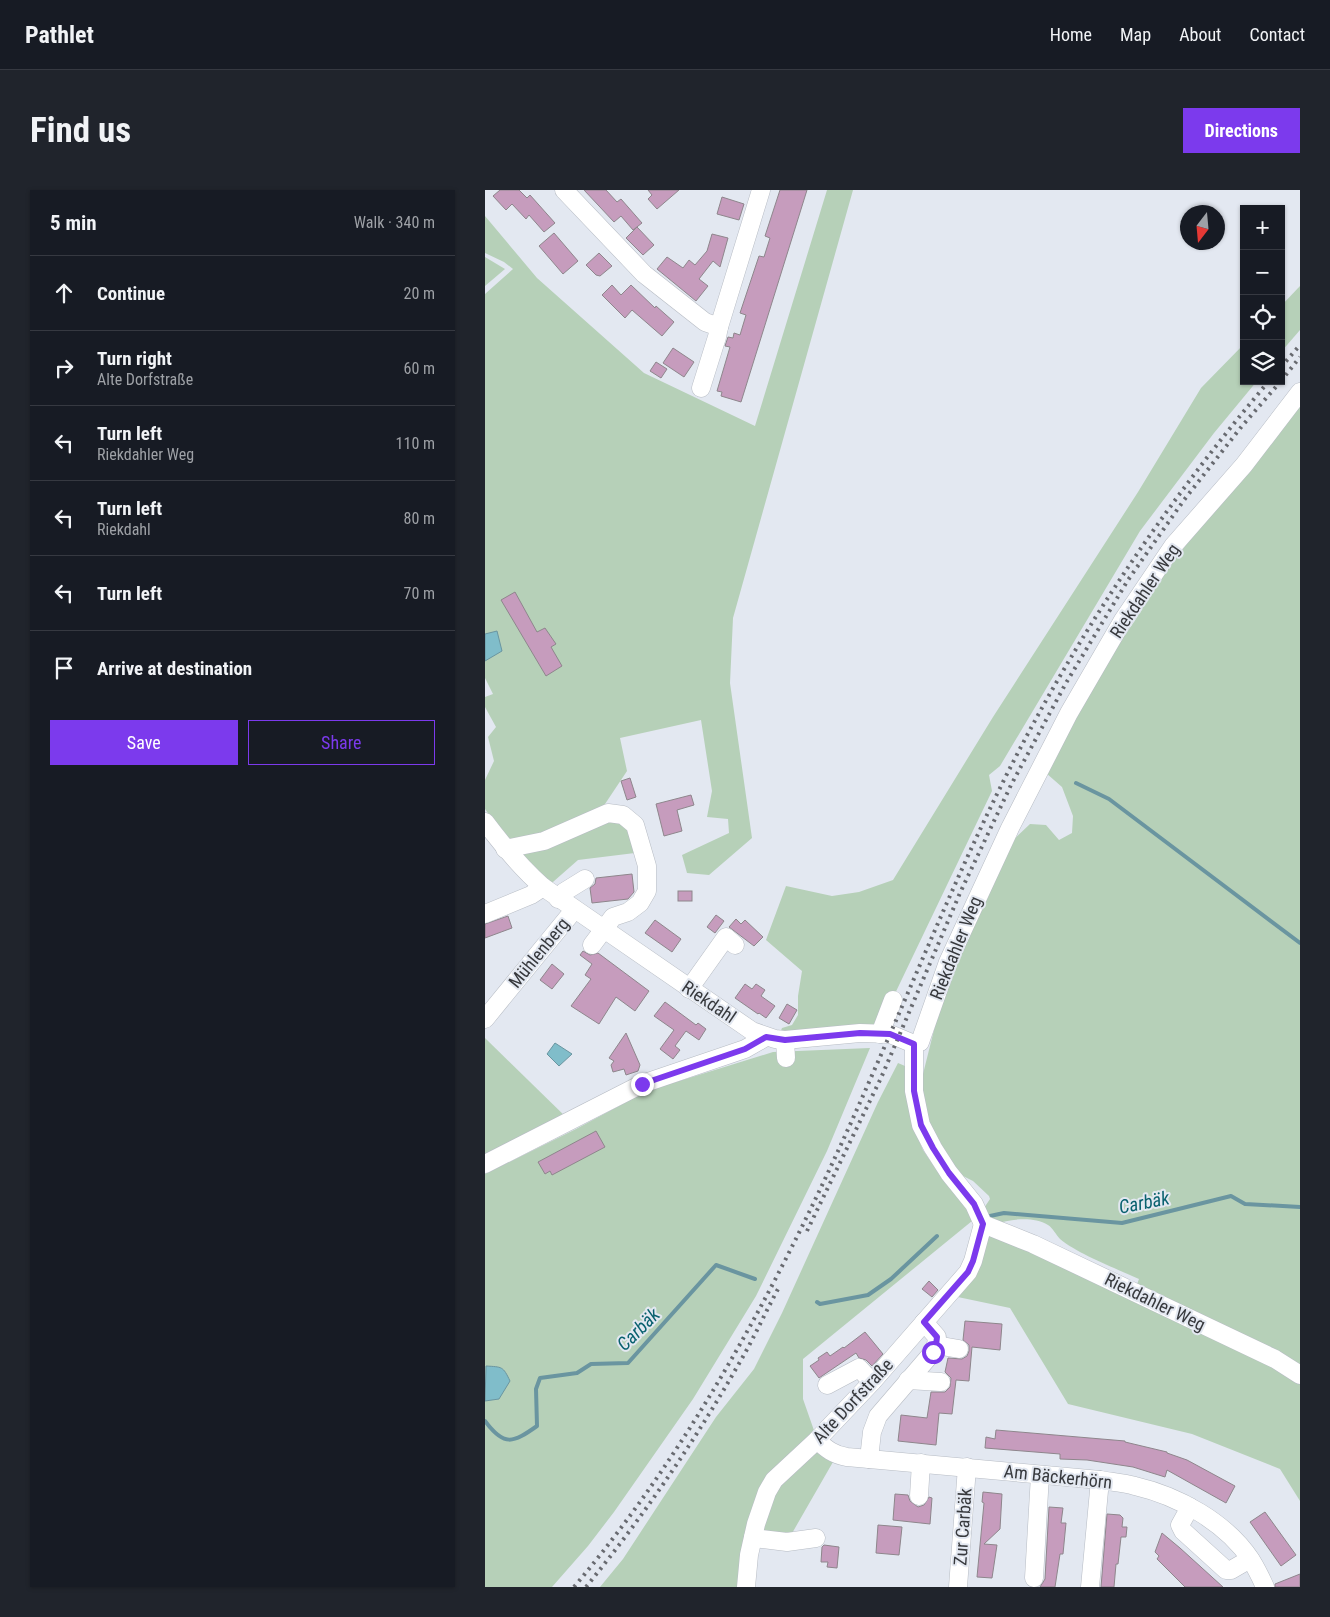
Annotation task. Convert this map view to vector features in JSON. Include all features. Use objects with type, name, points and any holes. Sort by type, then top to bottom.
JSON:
[{"type":"street","points":[[564,190],[643,274],[705,322],[719,327]]},
{"type":"street","points":[[701,388],[761,190]]},
{"type":"street","name":"Riekdahler Weg","points":[[1300,392],[1244,465],[1173,546],[1123,620],[1069,713],[1010,828],[948,962],[919,1042],[914,1044],[914,1091],[921,1125],[949,1173],[974,1204],[983,1224],[1041,1248],[1275,1359],[1300,1375]]},
{"type":"street","points":[[505,849],[544,840],[607,813],[623,815],[635,825],[647,866],[647,891],[640,903],[629,912],[613,917],[592,945]]},
{"type":"street","name":"Riekdahl","points":[[485,822],[505,849],[529,876],[558,899],[752,1031],[766,1037],[785,1040],[860,1033],[890,1034],[914,1044]]},
{"type":"street","points":[[558,899],[564,892],[585,879]]},
{"type":"street","points":[[485,914],[531,895],[543,887]]},
{"type":"street","name":"Mühlenberg","points":[[485,1018],[574,910]]},
{"type":"street","points":[[689,989],[726,937],[735,945]]},
{"type":"street","points":[[880,1034],[893,1000]]},
{"type":"street","points":[[485,1164],[642,1084],[745,1049],[766,1037]]},
{"type":"street","points":[[785,1040],[786,1058]]},
{"type":"street","name":"Alte Dorfstraße","points":[[746,1587],[753,1538],[760,1508],[774,1480],[817,1440],[872,1382],[968,1272],[983,1224]]},
{"type":"street","points":[[869,1459],[872,1432],[878,1416],[933,1352],[936,1345],[937,1337],[924,1322]]},
{"type":"street","points":[[936,1345],[959,1349]]},
{"type":"street","points":[[827,1385],[859,1368],[872,1382]]},
{"type":"street","points":[[908,1380],[941,1382]]},
{"type":"street","name":"Am Bäckerhörn","points":[[817,1440],[825,1449],[837,1455],[1100,1480],[1136,1486],[1166,1496],[1190,1507],[1223,1530],[1250,1559],[1265,1587]]},
{"type":"street","points":[[919,1496],[921,1463]]},
{"type":"street","name":"Zur Carbäk","points":[[958,1587],[967,1467]]},
{"type":"street","points":[[1034,1578],[1040,1475]]},
{"type":"street","points":[[1090,1587],[1100,1480]]},
{"type":"street","points":[[1190,1507],[1180,1525],[1183,1531],[1226,1570],[1231,1570],[1250,1559]]},
{"type":"street","points":[[753,1538],[787,1542],[816,1538]]},
{"type":"green space","points":[[827,190],[853,190],[733,618],[730,683],[752,838],[709,875],[687,873],[682,855],[729,833],[728,819],[707,817],[712,791],[701,720],[620,738],[627,771],[603,807],[511,846],[485,809],[485,780],[494,761],[488,737],[496,727],[485,707],[485,697],[493,694],[485,678],[485,294],[513,269],[504,262],[485,253],[485,216],[537,278],[644,373],[755,426]]},
{"type":"green space","points":[[485,257],[505,269],[485,286]]},
{"type":"green space","points":[[1300,286],[1300,330],[1285,347],[1285,340],[1285,302]]},
{"type":"green space","points":[[1240,348],[1240,385],[1254,385],[1214,433],[1140,531],[1000,766],[989,775],[992,791],[879,1027],[780,1033],[782,1028],[792,1025],[798,1015],[798,996],[802,971],[766,940],[786,886],[832,896],[859,892],[893,880],[993,717],[1138,492],[1201,388]]},
{"type":"green space","points":[[1300,404],[1300,1501],[1280,1469],[1192,1434],[1068,1404],[1010,1308],[953,1296],[983,1224],[1134,1292],[1139,1279],[1068,1245],[1060,1239],[1050,1226],[1042,1222],[1022,1219],[995,1224],[989,1219],[984,1208],[990,1199],[989,1196],[973,1181],[961,1175],[939,1149],[923,1111],[921,1082],[945,986],[1008,845],[1030,824],[1046,825],[1059,840],[1072,833],[1073,816],[1062,787],[1046,773],[1099,673],[1136,619],[1155,586],[1201,525]]},
{"type":"green space","points":[[623,815],[643,852],[578,860],[545,889],[505,849]]},
{"type":"green space","points":[[485,1038],[570,1121],[485,1164]]},
{"type":"green space","points":[[870,1048],[827,1151],[756,1296],[693,1399],[614,1512],[588,1546],[552,1587],[485,1587],[485,1174],[647,1091],[773,1052]]},
{"type":"green space","points":[[898,1063],[905,1066],[912,1123],[923,1150],[946,1184],[963,1200],[972,1221],[803,1359],[803,1399],[817,1439],[837,1455],[787,1542],[753,1539],[746,1587],[600,1587],[623,1559],[716,1417],[754,1369]]},
{"type":"water","points":[[497,631],[502,651],[485,661],[485,634]]},
{"type":"water","points":[[555,1043],[572,1054],[559,1066],[547,1054]]},
{"type":"water","points":[[486,1366],[501,1368],[506,1372],[510,1381],[499,1399],[485,1401]]},
{"type":"building","points":[[500,190],[519,190],[527,198],[530,195],[555,223],[544,232],[529,215],[526,219],[512,204],[506,210],[493,196]]},
{"type":"building","points":[[584,190],[606,190],[617,202],[621,199],[642,223],[633,230],[621,216],[614,222]]},
{"type":"building","points":[[648,190],[679,190],[657,209],[648,199],[652,195]]},
{"type":"building","points":[[780,190],[807,190],[741,402],[721,396],[722,392],[717,391],[730,347],[725,346],[728,337],[733,338],[734,333],[740,335],[746,315],[740,313],[759,256],[764,257],[770,238],[765,236]]},
{"type":"building","points":[[722,197],[744,204],[739,220],[717,214]]},
{"type":"building","points":[[637,227],[654,245],[643,255],[626,238]]},
{"type":"building","points":[[554,233],[578,261],[563,274],[539,246]]},
{"type":"building","points":[[712,234],[728,238],[720,267],[713,261],[699,279],[708,286],[696,301],[657,269],[667,257],[683,268],[689,260],[695,265],[707,251]]},
{"type":"building","points":[[599,253],[612,266],[600,276],[596,275],[586,265]]},
{"type":"building","points":[[612,285],[621,295],[631,285],[655,308],[656,306],[674,322],[662,336],[632,310],[625,318],[602,295]]},
{"type":"building","points":[[673,348],[694,362],[684,377],[663,363]]},
{"type":"building","points":[[656,362],[667,369],[661,378],[650,371]]},
{"type":"building","points":[[515,592],[537,632],[545,628],[556,644],[551,647],[562,666],[546,676],[501,600]]},
{"type":"building","points":[[630,778],[636,797],[627,800],[621,781]]},
{"type":"building","points":[[691,795],[694,805],[677,810],[682,831],[664,836],[656,804]]},
{"type":"building","points":[[632,874],[634,892],[628,899],[592,903],[590,888],[595,884],[596,878]]},
{"type":"building","points":[[678,891],[692,891],[692,901],[678,901]]},
{"type":"building","points":[[716,915],[724,921],[715,933],[707,927]]},
{"type":"building","points":[[508,916],[512,928],[485,938],[485,924]]},
{"type":"building","points":[[736,919],[741,924],[745,920],[763,937],[754,946],[729,927]]},
{"type":"building","points":[[655,920],[681,939],[672,952],[645,933]]},
{"type":"building","points":[[583,951],[590,955],[598,953],[649,991],[635,1011],[616,997],[599,1024],[571,1006],[591,979],[585,975],[592,964],[580,955]]},
{"type":"building","points":[[552,964],[564,974],[552,989],[540,980]]},
{"type":"building","points":[[745,984],[752,989],[756,984],[765,990],[761,996],[775,1006],[766,1018],[735,998]]},
{"type":"building","points":[[665,1002],[696,1025],[698,1023],[706,1029],[699,1040],[686,1031],[675,1046],[680,1050],[673,1059],[660,1049],[674,1030],[654,1016]]},
{"type":"building","points":[[787,1004],[797,1010],[789,1024],[779,1018]]},
{"type":"building","points":[[626,1033],[640,1065],[638,1071],[626,1075],[624,1069],[613,1072],[611,1065],[614,1061],[609,1058]]},
{"type":"building","points":[[596,1131],[605,1147],[552,1175],[550,1171],[545,1174],[538,1162]]},
{"type":"building","points":[[929,1281],[938,1290],[932,1297],[922,1289]]},
{"type":"building","points":[[965,1321],[1002,1324],[1000,1350],[972,1347],[969,1381],[956,1380],[952,1414],[939,1413],[936,1445],[898,1441],[901,1415],[927,1418],[931,1392],[945,1392],[950,1387],[951,1378],[945,1372],[948,1358],[962,1359],[967,1356],[969,1351],[969,1345],[963,1340]]},
{"type":"building","points":[[865,1332],[883,1354],[872,1366],[866,1360],[859,1358],[856,1353],[819,1378],[810,1366],[819,1360],[818,1358],[827,1352],[830,1356]]},
{"type":"building","points":[[996,1430],[1125,1441],[1167,1452],[1187,1460],[1235,1486],[1226,1503],[1167,1470],[1165,1477],[1133,1467],[1087,1460],[1060,1459],[1060,1454],[985,1448],[986,1437],[995,1439]]},
{"type":"building","points":[[983,1492],[1002,1494],[1000,1529],[984,1544],[997,1545],[992,1578],[977,1577],[984,1503],[982,1502]]},
{"type":"building","points":[[895,1494],[908,1495],[910,1501],[918,1507],[924,1505],[929,1497],[932,1498],[930,1524],[893,1520]]},
{"type":"building","points":[[1049,1507],[1063,1508],[1061,1523],[1066,1523],[1063,1554],[1060,1554],[1055,1587],[1040,1587],[1045,1579]]},
{"type":"building","points":[[1265,1512],[1296,1555],[1281,1566],[1250,1522]]},
{"type":"building","points":[[1107,1514],[1120,1515],[1123,1518],[1122,1527],[1127,1527],[1126,1537],[1121,1537],[1114,1587],[1101,1587]]},
{"type":"building","points":[[878,1525],[902,1527],[899,1555],[876,1553]]},
{"type":"building","points":[[1162,1533],[1223,1587],[1185,1587],[1157,1559],[1159,1556],[1155,1552]]},
{"type":"building","points":[[824,1545],[839,1547],[837,1568],[827,1567],[828,1562],[821,1562],[822,1547]]},
{"type":"building","points":[[1300,1574],[1300,1587],[1275,1587],[1275,1584]]},
{"type":"waterway","points":[[1076,783],[1109,799],[1300,943]]},
{"type":"waterway","name":"Carbäk","points":[[990,1216],[1004,1213],[1122,1223],[1231,1196],[1245,1204],[1300,1207]]},
{"type":"waterway","name":"Carbäk","points":[[817,1302],[820,1304],[868,1295],[891,1279],[937,1236]]},
{"type":"waterway","name":"Carbäk","points":[[485,1421],[498,1435],[509,1440],[529,1432],[537,1426],[536,1389],[540,1378],[577,1373],[591,1364],[628,1363],[716,1265],[755,1279]]},
{"type":"railway","points":[[1285,362],[1300,345]]},
{"type":"railway","points":[[1285,376],[1300,357]]},
{"type":"railway","points":[[574,1587],[620,1529],[664,1468],[742,1341],[811,1208],[843,1141],[952,892],[1002,784],[1059,677],[1090,625],[1157,525],[1230,428],[1266,385]]},
{"type":"railway","points":[[807,1231],[881,1078],[960,893],[1011,785],[1066,683],[1128,580],[1184,500],[1242,426],[1278,385]]},
{"type":"railway","points":[[586,1587],[647,1507],[685,1452],[742,1358],[778,1289]]},
{"type":"route","points":[[642,1084],[745,1049],[766,1037],[775,1040],[785,1040],[860,1033],[890,1034],[914,1044],[914,1091],[921,1125],[949,1173],[974,1204],[983,1224],[968,1272],[924,1322],[937,1337],[933,1352]]}]
